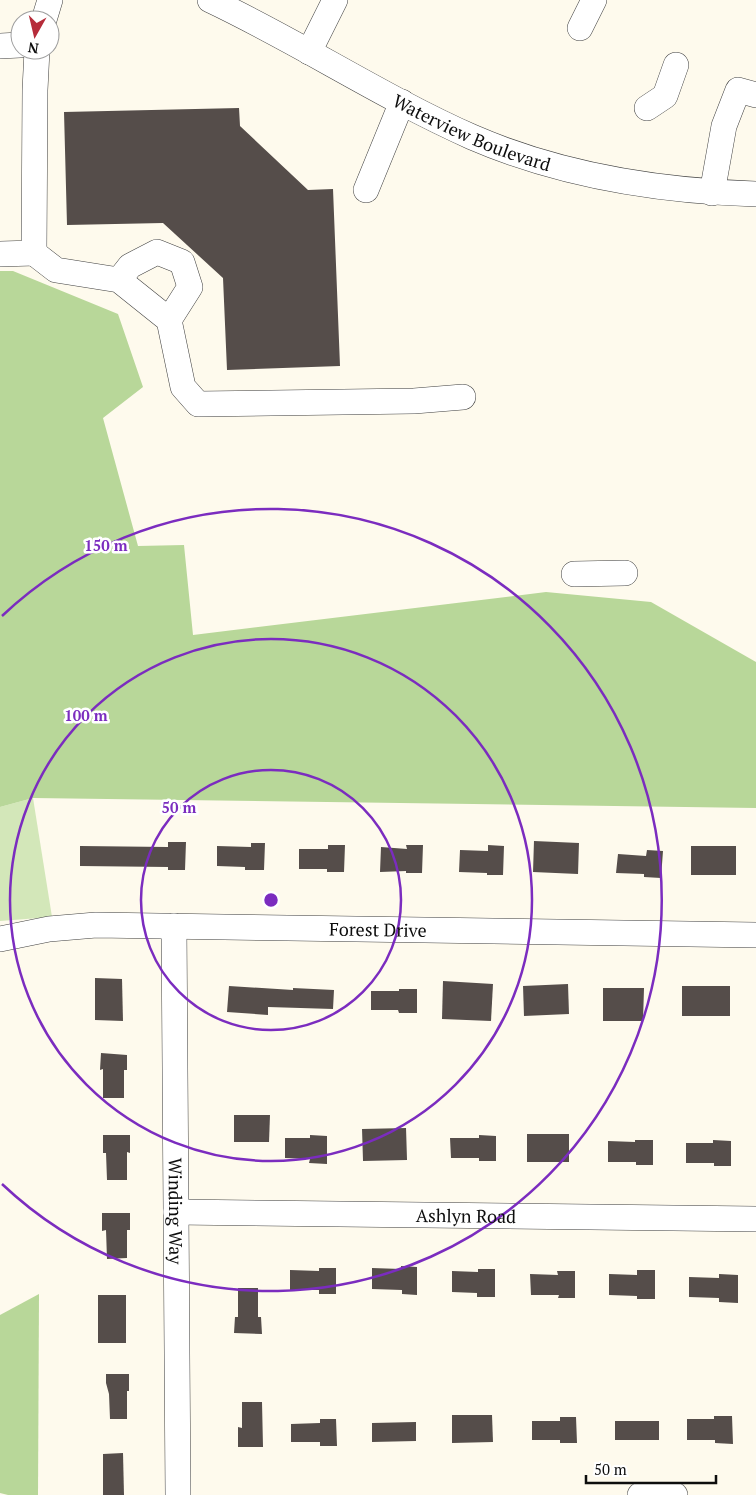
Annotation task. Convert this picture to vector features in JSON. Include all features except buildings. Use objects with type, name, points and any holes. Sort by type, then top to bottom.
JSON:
[{"type":"street","name":"Waterview Boulevard","points":[[210,0],[256,22],[402,102],[473,137],[545,163],[612,180],[658,188],[712,193],[756,194]]},
{"type":"street","points":[[309,52],[335,0]]},
{"type":"street","points":[[580,28],[594,0]]},
{"type":"street","points":[[34,253],[36,60]]},
{"type":"street","points":[[648,108],[665,96],[676,65]]},
{"type":"street","points":[[712,193],[724,126],[738,90],[756,95]]},
{"type":"street","points":[[366,190],[402,102]]},
{"type":"street","points":[[119,280],[130,266],[157,252],[182,262],[190,287],[169,320]]},
{"type":"street","points":[[0,254],[34,253],[56,270],[119,280],[169,320],[183,387],[198,404],[414,401],[463,397]]},
{"type":"street","points":[[574,574],[625,573]]},
{"type":"street","name":"Forest Drive","points":[[0,939],[49,929],[96,924],[756,936]]},
{"type":"street","name":"Winding Way","points":[[174,926],[178,1495]]},
{"type":"street","name":"Ashlyn Road","points":[[176,1212],[756,1220]]},
{"type":"street","points":[[640,1495],[676,1495]]},
{"type":"green space","points":[[0,271],[13,271],[118,314],[143,387],[103,418],[138,546],[184,545],[193,635],[546,592],[651,602],[756,662],[756,808],[33,798],[0,807]]},
{"type":"green space","points":[[33,798],[52,917],[0,921],[0,807]]},
{"type":"green space","points":[[39,1294],[38,1495],[8,1495],[0,1493],[0,1315]]}]
